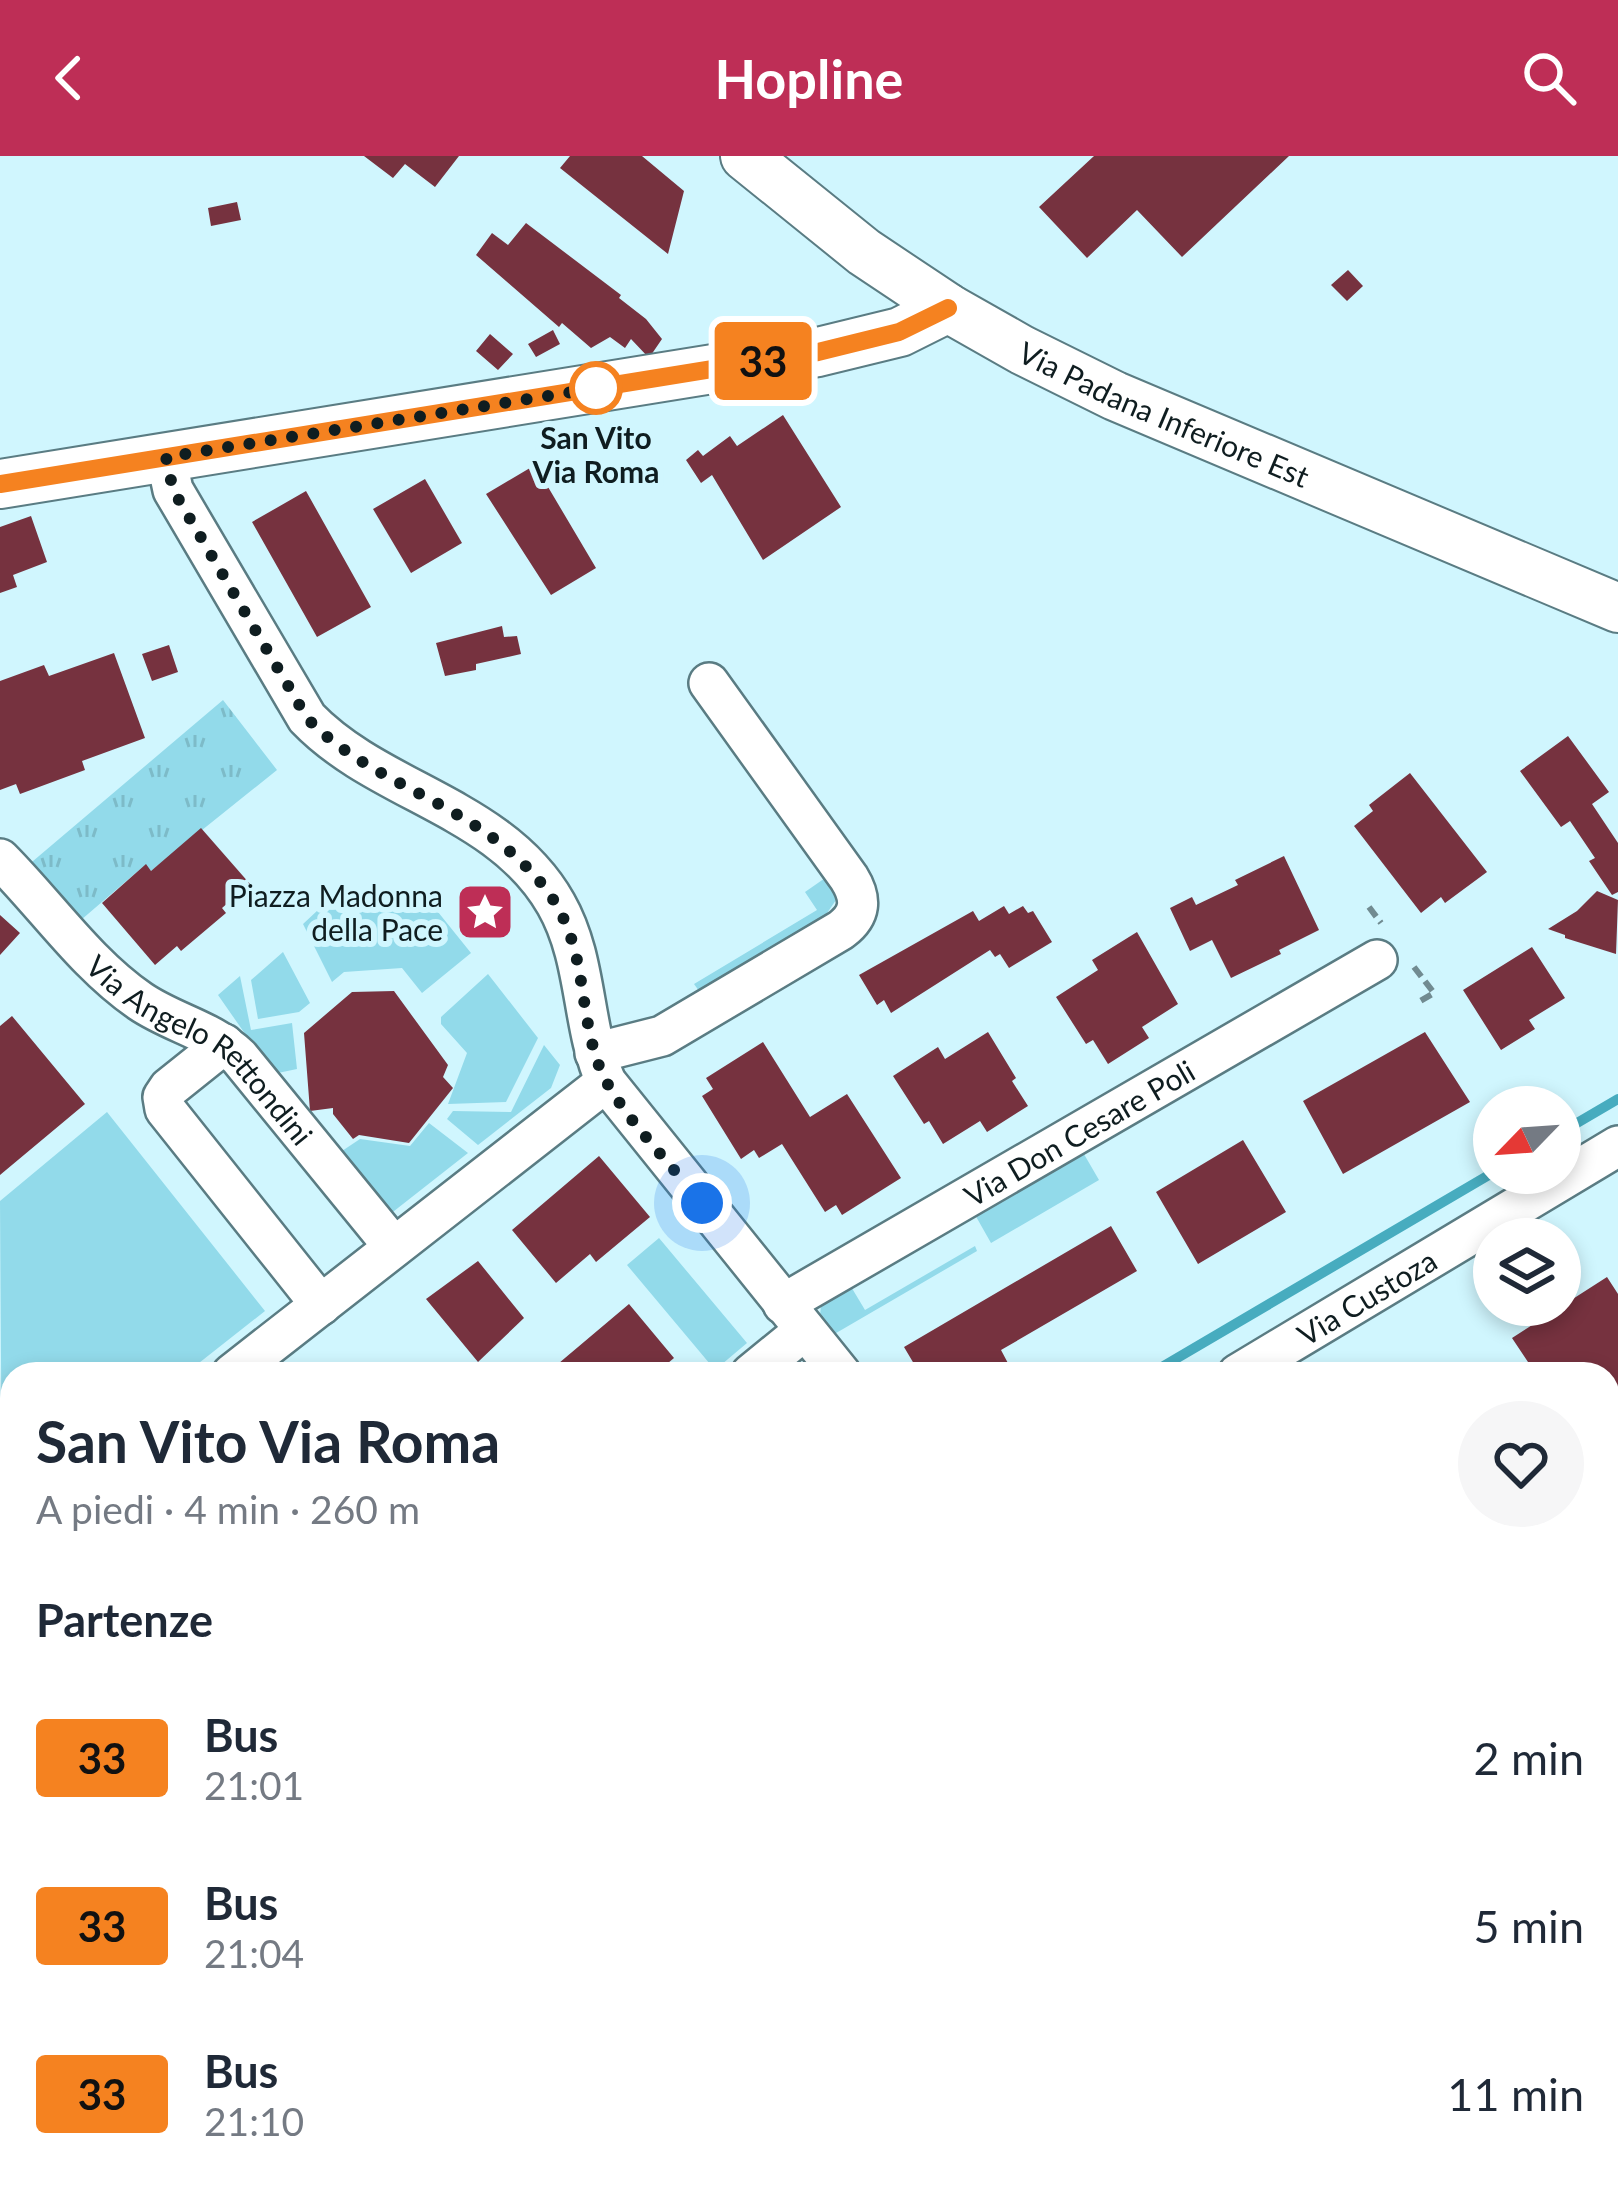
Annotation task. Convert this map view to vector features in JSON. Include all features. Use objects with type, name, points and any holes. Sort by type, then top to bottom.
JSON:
[{"type":"main road","name":"Via Padana Inferiore Est","points":[[746,156],[864,252],[948,308],[1114,396],[1618,608]]},
{"type":"main road","points":[[0,484],[818,352],[899,332],[948,308]]},
{"type":"street","points":[[166,457],[173,490],[307,718],[339,746],[489,832],[548,891],[578,957],[601,1067],[831,1362]]},
{"type":"street","points":[[247,1362],[394,1247],[601,1067],[841,930],[857,912],[858,895],[849,878],[709,682]]},
{"type":"street","name":"Via Angelo Rettondini","points":[[0,859],[128,991],[239,1057],[394,1247]]},
{"type":"street","name":"Via Don Cesare Poli","points":[[760,1362],[794,1317],[1377,960]]},
{"type":"street","points":[[224,1044],[169,1088],[163,1097],[165,1109],[321,1305]]},
{"type":"street","name":"Via Custoza","points":[[1258,1362],[1618,1146]]},
{"type":"green space","points":[[223,700],[277,770],[151,871],[145,865],[81,920],[26,867]]},
{"type":"green space","points":[[828,876],[836,900],[825,916],[699,991],[694,984],[817,910],[805,892]]},
{"type":"green space","points":[[434,907],[471,953],[422,993],[402,968],[344,972],[332,982],[303,924],[318,910]]},
{"type":"green space","points":[[283,952],[310,1003],[299,1012],[258,1019],[251,980]]},
{"type":"green space","points":[[488,974],[538,1038],[506,1102],[448,1104],[467,1053],[441,1024],[441,1017]]},
{"type":"green space","points":[[240,976],[251,1030],[292,1023],[297,1069],[273,1074],[218,995]]},
{"type":"green space","points":[[544,1045],[560,1065],[551,1088],[478,1145],[447,1119],[453,1111],[511,1112]]},
{"type":"green space","points":[[107,1112],[265,1311],[200,1362],[1,1362],[0,1201]]},
{"type":"green space","points":[[429,1123],[468,1153],[389,1215],[336,1155],[360,1139],[410,1146]]},
{"type":"green space","points":[[1081,1149],[1099,1180],[991,1243],[974,1213]]},
{"type":"green space","points":[[659,1238],[747,1343],[724,1362],[708,1362],[627,1265]]},
{"type":"green space","points":[[975,1246],[977,1251],[831,1336],[820,1317],[821,1304],[850,1285],[865,1310]]},
{"type":"building","points":[[364,156],[459,156],[435,187],[405,164],[393,178]]},
{"type":"building","points":[[570,156],[642,156],[684,191],[668,254],[560,168]]},
{"type":"building","points":[[1094,156],[1289,156],[1182,257],[1137,210],[1087,258],[1039,207]]},
{"type":"building","points":[[237,202],[241,220],[211,226],[208,208]]},
{"type":"building","points":[[526,223],[646,319],[662,339],[649,358],[631,339],[625,348],[610,337],[591,348],[562,323],[559,327],[476,255],[492,233],[508,245]]},
{"type":"building","points":[[1348,270],[1363,286],[1347,301],[1331,285]]},
{"type":"building","points":[[553,330],[560,344],[536,357],[528,344]]},
{"type":"building","points":[[490,334],[513,354],[498,370],[476,351]]},
{"type":"building","points":[[783,415],[841,507],[763,560],[712,475],[701,483],[686,460],[698,450],[703,456],[730,436],[737,446]]},
{"type":"building","points":[[535,465],[596,568],[551,595],[486,494]]},
{"type":"building","points":[[425,479],[462,543],[411,573],[373,509]]},
{"type":"building","points":[[306,491],[371,607],[317,637],[252,522]]},
{"type":"building","points":[[31,516],[47,562],[13,575],[17,587],[0,593],[0,527]]},
{"type":"building","points":[[502,626],[504,637],[517,636],[521,654],[445,676],[436,643]]},
{"type":"building","points":[[169,645],[178,672],[152,681],[142,654]]},
{"type":"building","points":[[114,653],[145,738],[82,761],[85,770],[20,794],[16,784],[0,790],[0,681],[44,665],[49,676]]},
{"type":"building","points":[[1568,736],[1609,792],[1592,804],[1618,843],[1618,892],[1612,895],[1570,821],[1561,827],[1520,771]]},
{"type":"building","points":[[1410,773],[1487,872],[1445,903],[1441,897],[1421,913],[1354,826],[1373,811],[1369,805]]},
{"type":"building","points":[[201,828],[250,884],[222,908],[226,913],[181,951],[177,946],[155,965],[102,903],[146,864],[151,871]]},
{"type":"building","points":[[1284,856],[1319,930],[1231,978],[1212,940],[1190,951],[1170,908],[1192,897],[1196,905]]},
{"type":"building","points":[[1597,891],[1618,900],[1616,954],[1548,929]]},
{"type":"building","points":[[1004,906],[1009,914],[1023,906],[1028,913],[1033,911],[1052,942],[1009,968],[1000,954],[995,957],[990,950],[891,1013],[884,1000],[877,1005],[859,975],[973,911],[979,921]]},
{"type":"building","points":[[0,915],[20,933],[0,955]]},
{"type":"building","points":[[1137,932],[1178,1004],[1142,1027],[1149,1038],[1108,1064],[1093,1040],[1086,1044],[1056,997],[1098,970],[1092,960]]},
{"type":"building","points":[[1532,947],[1565,998],[1529,1020],[1535,1029],[1501,1050],[1463,990]]},
{"type":"building","points":[[394,991],[448,1065],[443,1077],[453,1088],[409,1143],[359,1135],[353,1139],[333,1108],[310,1111],[304,1033],[352,992]]},
{"type":"building","points":[[12,1016],[85,1104],[0,1175],[0,1026]]},
{"type":"building","points":[[988,1032],[1028,1106],[987,1132],[980,1121],[943,1144],[893,1076],[938,1047],[945,1059]]},
{"type":"building","points":[[1425,1032],[1470,1102],[1343,1174],[1303,1101]]},
{"type":"building","points":[[763,1042],[810,1117],[847,1094],[901,1178],[842,1215],[836,1205],[825,1212],[782,1144],[759,1158],[754,1150],[741,1159],[702,1096],[713,1089],[706,1078]]},
{"type":"building","points":[[1243,1140],[1286,1212],[1198,1264],[1156,1192]]},
{"type":"building","points":[[599,1156],[650,1217],[596,1262],[590,1254],[556,1283],[512,1230]]},
{"type":"building","points":[[1111,1226],[1137,1271],[1001,1350],[1007,1362],[913,1362],[904,1347]]},
{"type":"building","points":[[478,1261],[524,1318],[478,1362],[426,1299]]},
{"type":"building","points":[[1607,1277],[1618,1294],[1618,1362],[1528,1362],[1512,1338],[1531,1326],[1581,1326],[1581,1294]]},
{"type":"building","points":[[629,1304],[674,1358],[669,1362],[560,1362]]},
{"type":"waterway","points":[[1581,1121],[1618,1099]]},
{"type":"waterway","points":[[1170,1362],[1473,1184]]},
{"type":"bus line","name":"33","points":[[0,484],[818,352],[899,332],[948,308]]},
{"type":"place","name":"San Vito Via Roma","points":[[596,388]]},
{"type":"place","name":"Piazza Madonna della Pace","points":[[485,912]]},
{"type":"route","points":[[596,388],[604,387],[166,457],[173,490],[307,718],[339,746],[489,832],[548,891],[578,957],[595,1053],[606,1082],[702,1203]]}]
